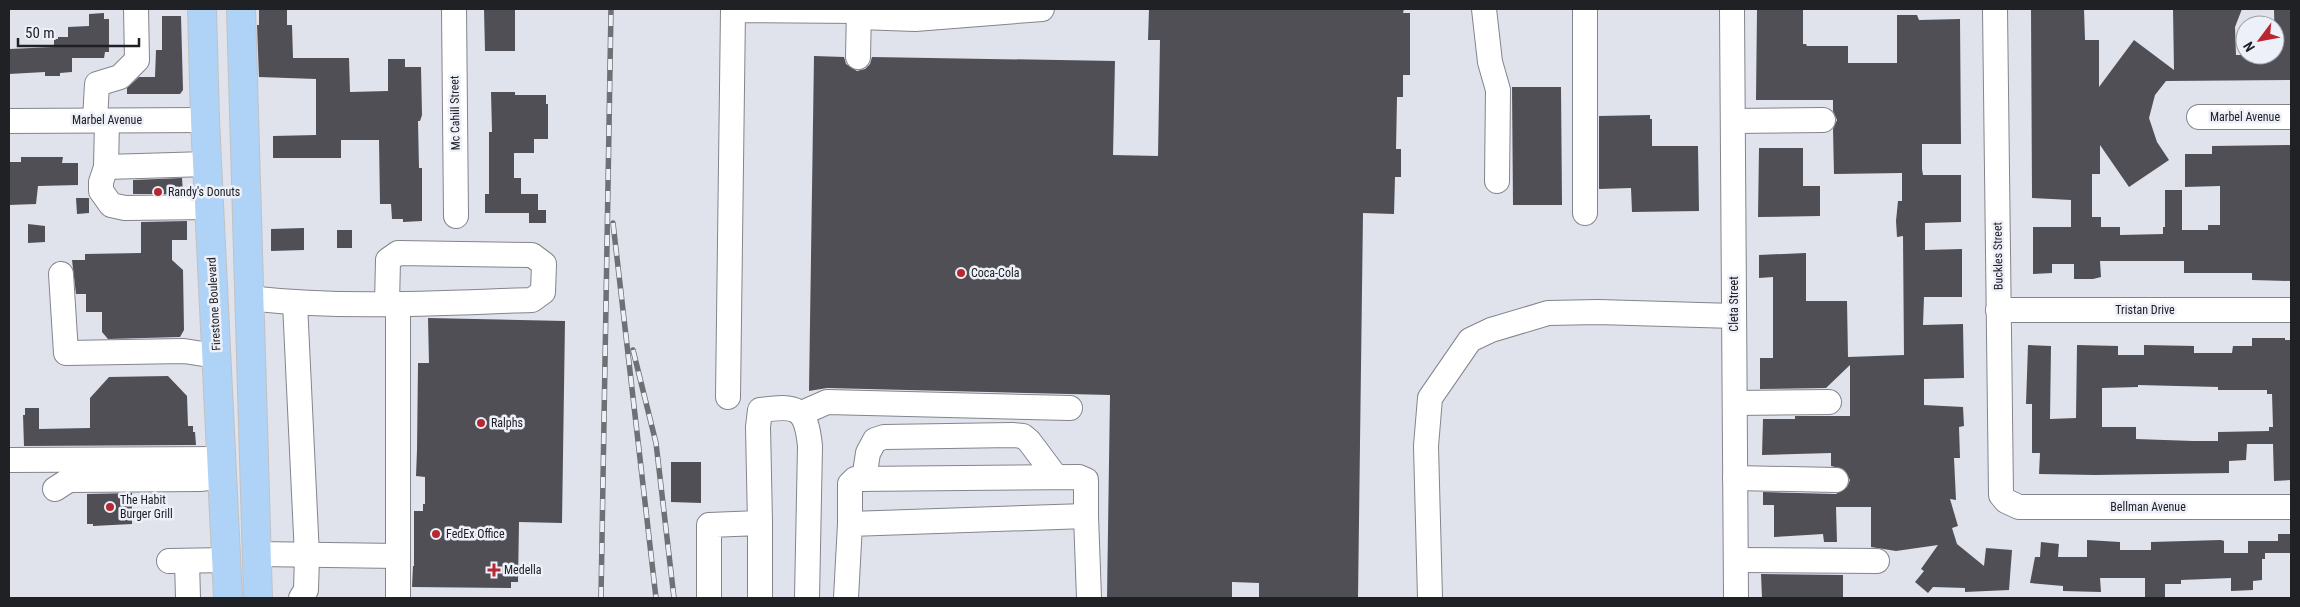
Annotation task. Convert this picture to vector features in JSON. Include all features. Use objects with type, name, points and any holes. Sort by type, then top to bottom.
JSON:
[{"type":"main road","name":"Firestone Boulevard","points":[[202,9],[205,120],[228,598]]},
{"type":"main road","points":[[240,9],[258,576]]},
{"type":"main road","points":[[205,120],[211,121],[222,131],[225,146],[225,184],[247,221]]},
{"type":"main road","points":[[210,215],[224,250],[227,284],[233,294],[249,298]]},
{"type":"main road","points":[[216,356],[228,361],[234,372],[237,424],[254,444]]},
{"type":"main road","points":[[223,467],[237,484],[243,499],[244,550],[258,576]]},
{"type":"street","points":[[136,9],[138,60],[120,77],[97,84],[106,167],[101,182],[101,191],[111,205],[125,208],[210,215]]},
{"type":"street","name":"Mc Cahill Street","points":[[454,9],[456,216]]},
{"type":"street","points":[[728,397],[733,9],[859,12],[915,19],[1042,9]]},
{"type":"street","points":[[1484,9],[1490,62],[1498,90],[1497,181]]},
{"type":"street","points":[[1585,9],[1585,213]]},
{"type":"street","name":"Cleta Street","points":[[1732,9],[1736,598]]},
{"type":"street","name":"Buckles Street","points":[[1995,9],[2000,488],[2006,501]]},
{"type":"street","points":[[858,57],[859,12]]},
{"type":"street","name":"Marbel Avenue","points":[[2199,117],[2291,117]]},
{"type":"street","name":"Marbel Avenue","points":[[9,120],[205,120]]},
{"type":"street","points":[[1733,121],[1822,120]]},
{"type":"street","points":[[106,167],[207,164]]},
{"type":"street","points":[[249,298],[295,303],[392,304],[532,300],[543,292],[544,264],[532,255],[398,253],[388,260],[392,304],[398,598]]},
{"type":"street","points":[[60,274],[66,353],[184,351],[216,356]]},
{"type":"street","points":[[295,303],[307,556],[306,590],[302,598]]},
{"type":"street","name":"Tristan Drive","points":[[1998,310],[2291,310]]},
{"type":"street","points":[[1430,598],[1426,446],[1430,398],[1470,340],[1491,330],[1548,313],[1598,312],[1734,316]]},
{"type":"street","points":[[802,413],[827,402],[1070,408]]},
{"type":"street","points":[[1735,403],[1829,402]]},
{"type":"street","points":[[760,598],[758,427],[760,410],[793,408],[802,413],[808,428],[810,446],[807,598]]},
{"type":"street","points":[[864,479],[871,446],[874,440],[884,437],[1012,435],[1023,436],[1029,441],[1056,477]]},
{"type":"street","points":[[9,460],[223,467]]},
{"type":"street","points":[[55,489],[70,480],[200,479],[223,467]]},
{"type":"street","points":[[846,598],[850,484],[855,479],[1079,477],[1086,480],[1089,598]]},
{"type":"street","points":[[1735,478],[1836,480]]},
{"type":"street","name":"Bellman Avenue","points":[[2006,501],[2019,507],[2291,507]]},
{"type":"street","points":[[850,524],[1086,516]]},
{"type":"street","points":[[709,598],[709,525],[760,523]]},
{"type":"street","points":[[258,576],[307,556],[398,556]]},
{"type":"street","points":[[188,598],[178,561],[227,560]]},
{"type":"street","points":[[1736,560],[1877,561]]},
{"type":"building","points":[[259,9],[287,9],[287,25],[292,25],[293,58],[349,58],[350,92],[388,91],[388,59],[405,59],[405,67],[421,67],[422,115],[420,121],[418,121],[419,168],[422,168],[422,221],[403,222],[403,219],[392,219],[391,204],[380,204],[379,140],[341,140],[341,158],[273,158],[273,136],[316,135],[316,79],[259,77],[257,25],[259,25]]},
{"type":"building","points":[[484,9],[515,9],[515,51],[485,51]]},
{"type":"building","points":[[1149,9],[1404,9],[1403,13],[1410,13],[1410,75],[1403,75],[1403,97],[1397,97],[1396,149],[1401,149],[1401,177],[1395,177],[1394,214],[1363,213],[1358,598],[1259,598],[1259,583],[1232,582],[1232,597],[1107,598],[1110,395],[827,388],[809,391],[814,56],[844,57],[846,64],[857,71],[865,69],[870,64],[872,57],[1115,61],[1113,155],[1158,156],[1160,40],[1148,40]]},
{"type":"building","points":[[1757,9],[1803,9],[1803,44],[1807,46],[1848,46],[1848,63],[1897,63],[1897,15],[1917,15],[1919,20],[1960,19],[1961,144],[1922,144],[1922,169],[1923,175],[1961,175],[1961,222],[1925,223],[1925,250],[1962,249],[1962,297],[1924,297],[1923,325],[1963,324],[1964,378],[1924,379],[1924,405],[1963,407],[1964,426],[1959,427],[1960,458],[1954,458],[1956,500],[1950,499],[1958,526],[1952,528],[1957,544],[1984,566],[1986,548],[2012,550],[2009,590],[1965,592],[1965,588],[1933,587],[1928,593],[1915,582],[1924,571],[1921,569],[1938,545],[1896,551],[1871,547],[1871,507],[1836,507],[1837,542],[1824,542],[1823,534],[1774,537],[1774,505],[1763,505],[1763,492],[1836,494],[1847,487],[1850,480],[1843,469],[1831,466],[1831,453],[1762,455],[1763,419],[1795,419],[1795,416],[1850,416],[1850,365],[1826,388],[1760,389],[1760,358],[1773,358],[1773,277],[1759,278],[1759,255],[1806,253],[1806,301],[1847,301],[1848,357],[1904,355],[1903,236],[1897,237],[1896,221],[1898,201],[1902,201],[1902,173],[1834,174],[1833,129],[1837,120],[1833,111],[1833,100],[1756,100]]},
{"type":"building","points":[[2031,9],[2084,9],[2085,40],[2099,40],[2099,87],[2134,40],[2174,70],[2173,9],[2242,9],[2240,15],[2235,15],[2235,65],[2285,65],[2285,15],[2274,15],[2274,9],[2291,9],[2291,80],[2166,81],[2155,95],[2149,118],[2157,142],[2169,160],[2129,187],[2100,145],[2100,174],[2092,174],[2092,217],[2101,217],[2101,227],[2120,227],[2120,235],[2163,234],[2163,227],[2165,227],[2165,190],[2182,190],[2182,230],[2208,230],[2208,225],[2220,225],[2220,186],[2185,187],[2185,154],[2212,154],[2212,146],[2291,145],[2291,281],[2252,280],[2252,273],[2184,273],[2184,261],[2100,261],[2101,277],[2093,279],[2074,279],[2074,264],[2052,264],[2052,273],[2033,274],[2033,227],[2071,227],[2071,200],[2032,198]]},
{"type":"building","points":[[104,13],[104,19],[109,19],[109,52],[105,52],[104,58],[72,58],[72,72],[60,73],[60,76],[45,76],[45,72],[9,74],[9,49],[54,47],[54,39],[68,37],[68,27],[89,26],[89,14]]},
{"type":"building","points":[[162,16],[181,16],[183,90],[180,94],[127,94],[127,88],[139,77],[155,77],[156,50],[162,50]]},
{"type":"building","points":[[1512,87],[1561,87],[1562,205],[1513,205]]},
{"type":"building","points":[[491,92],[515,92],[515,95],[546,95],[546,104],[548,104],[548,139],[534,139],[534,153],[514,153],[514,178],[521,178],[521,194],[538,194],[538,210],[546,210],[546,223],[529,223],[529,213],[485,213],[485,194],[489,194],[489,132],[492,132]]},
{"type":"building","points":[[1650,115],[1650,119],[1652,119],[1652,146],[1698,146],[1699,211],[1632,212],[1631,188],[1599,189],[1599,116]]},
{"type":"building","points":[[1759,148],[1803,148],[1803,186],[1820,186],[1820,216],[1758,217]]},
{"type":"building","points":[[21,157],[63,157],[62,163],[78,163],[78,185],[38,186],[36,204],[9,205],[9,162],[21,162]]},
{"type":"building","points":[[182,178],[183,194],[133,194],[133,180]]},
{"type":"building","points":[[76,198],[89,198],[89,213],[77,214]]},
{"type":"building","points":[[187,221],[187,240],[172,240],[172,260],[183,270],[184,330],[180,337],[108,339],[102,332],[102,312],[86,312],[86,294],[76,294],[72,260],[85,260],[85,254],[141,253],[141,222]]},
{"type":"building","points":[[28,224],[45,226],[45,242],[28,243]]},
{"type":"building","points":[[304,228],[304,250],[271,251],[271,229]]},
{"type":"building","points":[[337,230],[352,230],[352,248],[337,248]]},
{"type":"building","points":[[428,318],[565,321],[562,523],[519,522],[518,582],[511,582],[511,588],[412,587],[414,511],[423,511],[423,504],[425,504],[425,477],[416,476],[418,363],[429,363]]},
{"type":"building","points":[[2252,338],[2285,338],[2285,340],[2291,340],[2291,480],[2274,481],[2273,444],[2247,444],[2246,460],[2229,461],[2229,473],[2039,474],[2040,453],[2032,453],[2032,404],[2026,404],[2028,345],[2051,346],[2050,419],[2076,418],[2077,345],[2118,346],[2118,355],[2144,355],[2144,345],[2194,346],[2194,353],[2232,353],[2233,346],[2252,346]],"holes":[[[2138,385],[2218,387],[2218,390],[2267,390],[2267,394],[2272,394],[2273,427],[2269,427],[2269,431],[2218,432],[2218,441],[2136,439],[2136,427],[2102,427],[2102,388],[2138,387]]]},
{"type":"building","points":[[168,376],[187,396],[188,426],[193,426],[196,445],[24,446],[23,415],[25,415],[25,408],[39,408],[39,429],[90,428],[90,398],[109,377]]},
{"type":"building","points":[[671,462],[701,462],[701,503],[671,502]]},
{"type":"building","name":"The Habit Burger Grill","points":[[132,493],[132,524],[93,526],[93,524],[87,524],[87,494]]},
{"type":"building","points":[[2278,534],[2291,534],[2291,553],[2265,553],[2265,559],[2262,559],[2262,580],[2253,581],[2253,590],[2231,591],[2231,578],[2181,580],[2181,584],[2165,584],[2165,598],[2145,598],[2145,578],[2100,578],[2101,592],[2063,591],[2063,586],[2030,583],[2035,557],[2040,557],[2041,542],[2059,544],[2058,557],[2087,557],[2087,540],[2120,542],[2120,550],[2151,550],[2151,542],[2221,540],[2224,541],[2224,553],[2248,553],[2248,541],[2278,541]]},
{"type":"building","points":[[1761,574],[1843,575],[1843,598],[1762,598]]},
{"type":"railway","points":[[601,598],[611,9]]},
{"type":"railway","points":[[613,223],[656,598]]},
{"type":"railway","points":[[633,350],[656,443],[674,598]]},
{"type":"place","name":"Randy's Donuts","points":[[158,192]]},
{"type":"place","name":"Coca-Cola","points":[[961,273]]},
{"type":"place","name":"Ralphs","points":[[481,423]]},
{"type":"place","name":"The Habit Burger Grill","points":[[110,507]]},
{"type":"place","name":"FedEx Office","points":[[436,534]]},
{"type":"place","name":"Medella","points":[[494,570]]}]
